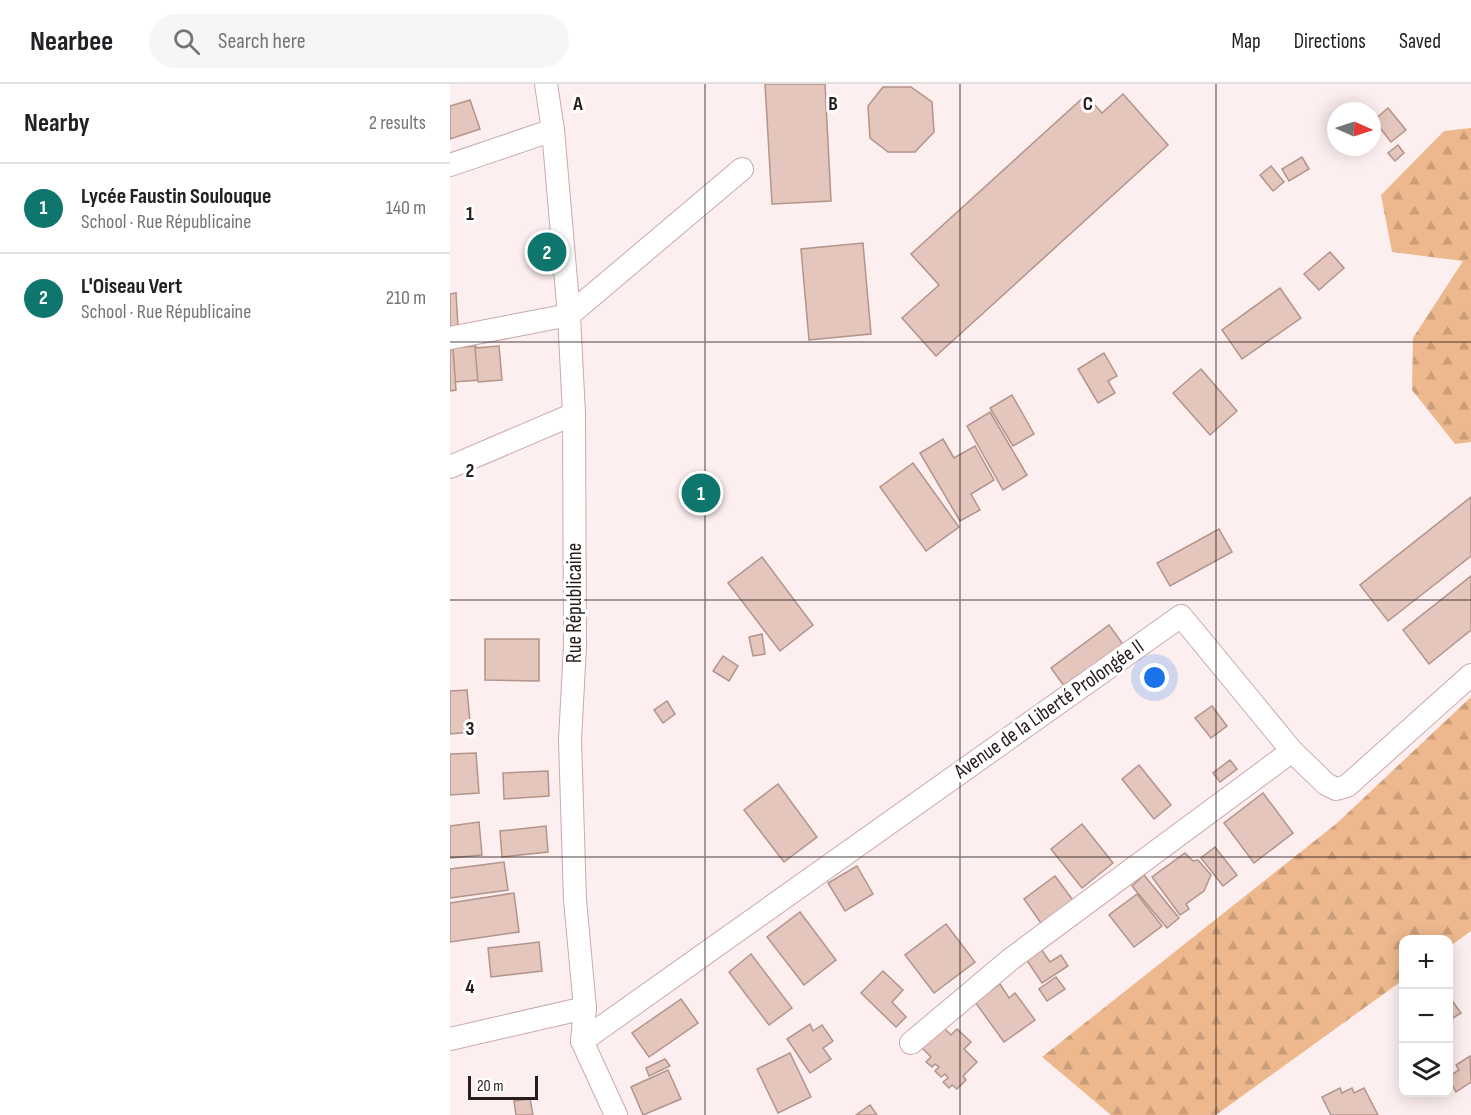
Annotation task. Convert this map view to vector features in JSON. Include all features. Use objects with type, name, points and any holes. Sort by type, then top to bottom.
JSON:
[{"type":"street","name":"Rue Républicaine","points":[[546,84],[553,130],[569,315],[574,414],[576,646],[570,740],[575,900],[585,1008],[582,1041],[616,1115]]},
{"type":"street","points":[[450,165],[553,130]]},
{"type":"street","points":[[450,338],[569,315],[742,169]]},
{"type":"street","points":[[450,467],[574,414]]},
{"type":"street","name":"Avenue de la Liberté Prolongée II","points":[[582,1041],[1181,615],[1292,751],[1326,784],[1336,789],[1347,786],[1471,675]]},
{"type":"street","points":[[911,1043],[1011,959],[1292,751]]},
{"type":"street","points":[[450,1039],[585,1008]]},
{"type":"green space","points":[[1471,128],[1471,442],[1455,444],[1412,390],[1413,338],[1463,261],[1392,252],[1381,195],[1444,131]]},
{"type":"green space","points":[[1471,697],[1471,931],[1453,944],[1453,935],[1399,935],[1399,983],[1216,1115],[1111,1115],[1042,1057],[1336,824]]},
{"type":"building","points":[[765,84],[825,84],[831,201],[772,204]]},
{"type":"building","points":[[883,87],[911,87],[932,102],[934,132],[915,152],[888,152],[870,138],[868,106]]},
{"type":"building","points":[[1123,94],[1168,145],[936,356],[902,318],[939,285],[911,254],[1086,95],[1102,113]]},
{"type":"building","points":[[470,100],[480,129],[450,139],[450,106]]},
{"type":"building","points":[[1388,108],[1406,130],[1391,142],[1381,129],[1381,114]]},
{"type":"building","points":[[1398,145],[1404,153],[1395,161],[1388,153]]},
{"type":"building","points":[[1302,157],[1309,169],[1289,181],[1282,169]]},
{"type":"building","points":[[1271,166],[1284,182],[1273,191],[1260,175]]},
{"type":"building","points":[[863,243],[871,334],[809,340],[801,249]]},
{"type":"building","points":[[1330,252],[1344,268],[1319,290],[1304,274]]},
{"type":"building","points":[[1280,288],[1301,318],[1242,359],[1222,330]]},
{"type":"building","points":[[456,293],[458,327],[450,328],[450,294]]},
{"type":"building","points":[[476,346],[479,380],[454,382],[452,348]]},
{"type":"building","points":[[499,346],[502,380],[478,382],[475,348]]},
{"type":"building","points":[[453,349],[456,390],[450,391],[450,350]]},
{"type":"building","points":[[1104,353],[1117,376],[1108,381],[1115,393],[1098,403],[1078,369]]},
{"type":"building","points":[[1201,369],[1237,411],[1210,435],[1173,393]]},
{"type":"building","points":[[1012,395],[1034,434],[1013,446],[990,408]]},
{"type":"building","points":[[990,412],[1027,475],[1003,490],[967,426]]},
{"type":"building","points":[[943,439],[954,458],[975,446],[994,480],[971,494],[980,510],[960,521],[920,453]]},
{"type":"building","points":[[913,463],[959,527],[926,551],[880,487]]},
{"type":"building","points":[[1471,497],[1471,556],[1388,621],[1360,585]]},
{"type":"building","points":[[1219,529],[1232,552],[1170,586],[1157,563]]},
{"type":"building","points":[[762,557],[813,625],[780,651],[728,583]]},
{"type":"building","points":[[1471,576],[1471,630],[1429,664],[1403,630]]},
{"type":"building","points":[[1109,625],[1125,647],[1067,690],[1051,668]]},
{"type":"building","points":[[762,634],[765,654],[753,656],[749,637]]},
{"type":"building","points":[[485,639],[539,639],[539,681],[485,680]]},
{"type":"building","points":[[723,656],[738,666],[729,681],[713,671]]},
{"type":"building","points":[[467,690],[471,732],[450,734],[450,691]]},
{"type":"building","points":[[667,701],[675,714],[663,723],[654,710]]},
{"type":"building","points":[[1212,706],[1227,726],[1211,738],[1195,718]]},
{"type":"building","points":[[476,753],[479,793],[450,795],[450,754]]},
{"type":"building","points":[[1230,760],[1237,769],[1220,782],[1213,773]]},
{"type":"building","points":[[1139,765],[1171,805],[1154,819],[1122,779]]},
{"type":"building","points":[[548,771],[549,796],[504,799],[503,773]]},
{"type":"building","points":[[778,784],[817,837],[784,862],[744,810]]},
{"type":"building","points":[[1263,793],[1293,833],[1254,863],[1224,823]]},
{"type":"building","points":[[479,822],[482,855],[450,858],[450,826]]},
{"type":"building","points":[[1082,824],[1113,863],[1082,888],[1051,849]]},
{"type":"building","points":[[546,826],[548,852],[502,857],[500,831]]},
{"type":"building","points":[[1215,847],[1237,875],[1223,886],[1201,858]]},
{"type":"building","points":[[1185,853],[1193,861],[1198,860],[1211,875],[1204,891],[1186,904],[1189,909],[1180,915],[1152,877]]},
{"type":"building","points":[[504,862],[508,890],[450,898],[450,869]]},
{"type":"building","points":[[857,866],[873,894],[845,911],[828,883]]},
{"type":"building","points":[[1144,875],[1179,918],[1167,928],[1132,886]]},
{"type":"building","points":[[1055,876],[1075,903],[1043,926],[1024,899]]},
{"type":"building","points":[[514,893],[519,932],[450,942],[450,903]]},
{"type":"building","points":[[1137,894],[1162,926],[1134,947],[1109,915]]},
{"type":"building","points":[[800,912],[836,960],[804,985],[767,937]]},
{"type":"building","points":[[946,924],[975,962],[934,993],[905,955]]},
{"type":"building","points":[[539,942],[542,971],[491,977],[488,948]]},
{"type":"building","points":[[1041,949],[1050,962],[1061,955],[1068,966],[1042,983],[1026,959]]},
{"type":"building","points":[[751,954],[792,1008],[769,1025],[729,972]]},
{"type":"building","points":[[883,971],[903,990],[892,1002],[906,1017],[896,1027],[861,993]]},
{"type":"building","points":[[1056,977],[1065,989],[1047,1001],[1039,989]]},
{"type":"building","points":[[1000,984],[1009,998],[1015,993],[1035,1020],[1004,1042],[975,1002]]},
{"type":"building","points":[[681,999],[698,1023],[649,1057],[632,1033]]},
{"type":"building","points":[[1453,1002],[1461,1013],[1453,1018]]},
{"type":"building","points":[[810,1024],[813,1031],[822,1025],[833,1041],[823,1048],[831,1059],[810,1073],[787,1039]]},
{"type":"building","points":[[942,1026],[951,1035],[957,1029],[971,1042],[964,1049],[977,1062],[963,1076],[966,1080],[957,1089],[952,1085],[949,1088],[943,1082],[948,1078],[945,1074],[941,1077],[935,1071],[939,1067],[935,1064],[932,1067],[926,1062],[931,1057],[921,1047]]},
{"type":"building","points":[[790,1053],[811,1097],[778,1113],[757,1069]]},
{"type":"building","points":[[1470,1056],[1471,1082],[1456,1092],[1453,1086],[1453,1074],[1459,1070],[1456,1065]]},
{"type":"building","points":[[665,1059],[670,1066],[649,1076],[646,1068]]},
{"type":"building","points":[[668,1070],[681,1099],[643,1115],[631,1087]]},
{"type":"building","points":[[1340,1088],[1342,1093],[1352,1088],[1354,1093],[1364,1088],[1378,1115],[1331,1115],[1322,1097]]},
{"type":"building","points":[[530,1099],[533,1115],[516,1115],[514,1101]]},
{"type":"building","points":[[870,1105],[877,1115],[856,1115]]},
{"type":"place","name":"L'Oiseau Vert","points":[[547,252]]},
{"type":"place","name":"Lycée Faustin Soulouque","points":[[701,493]]}]
